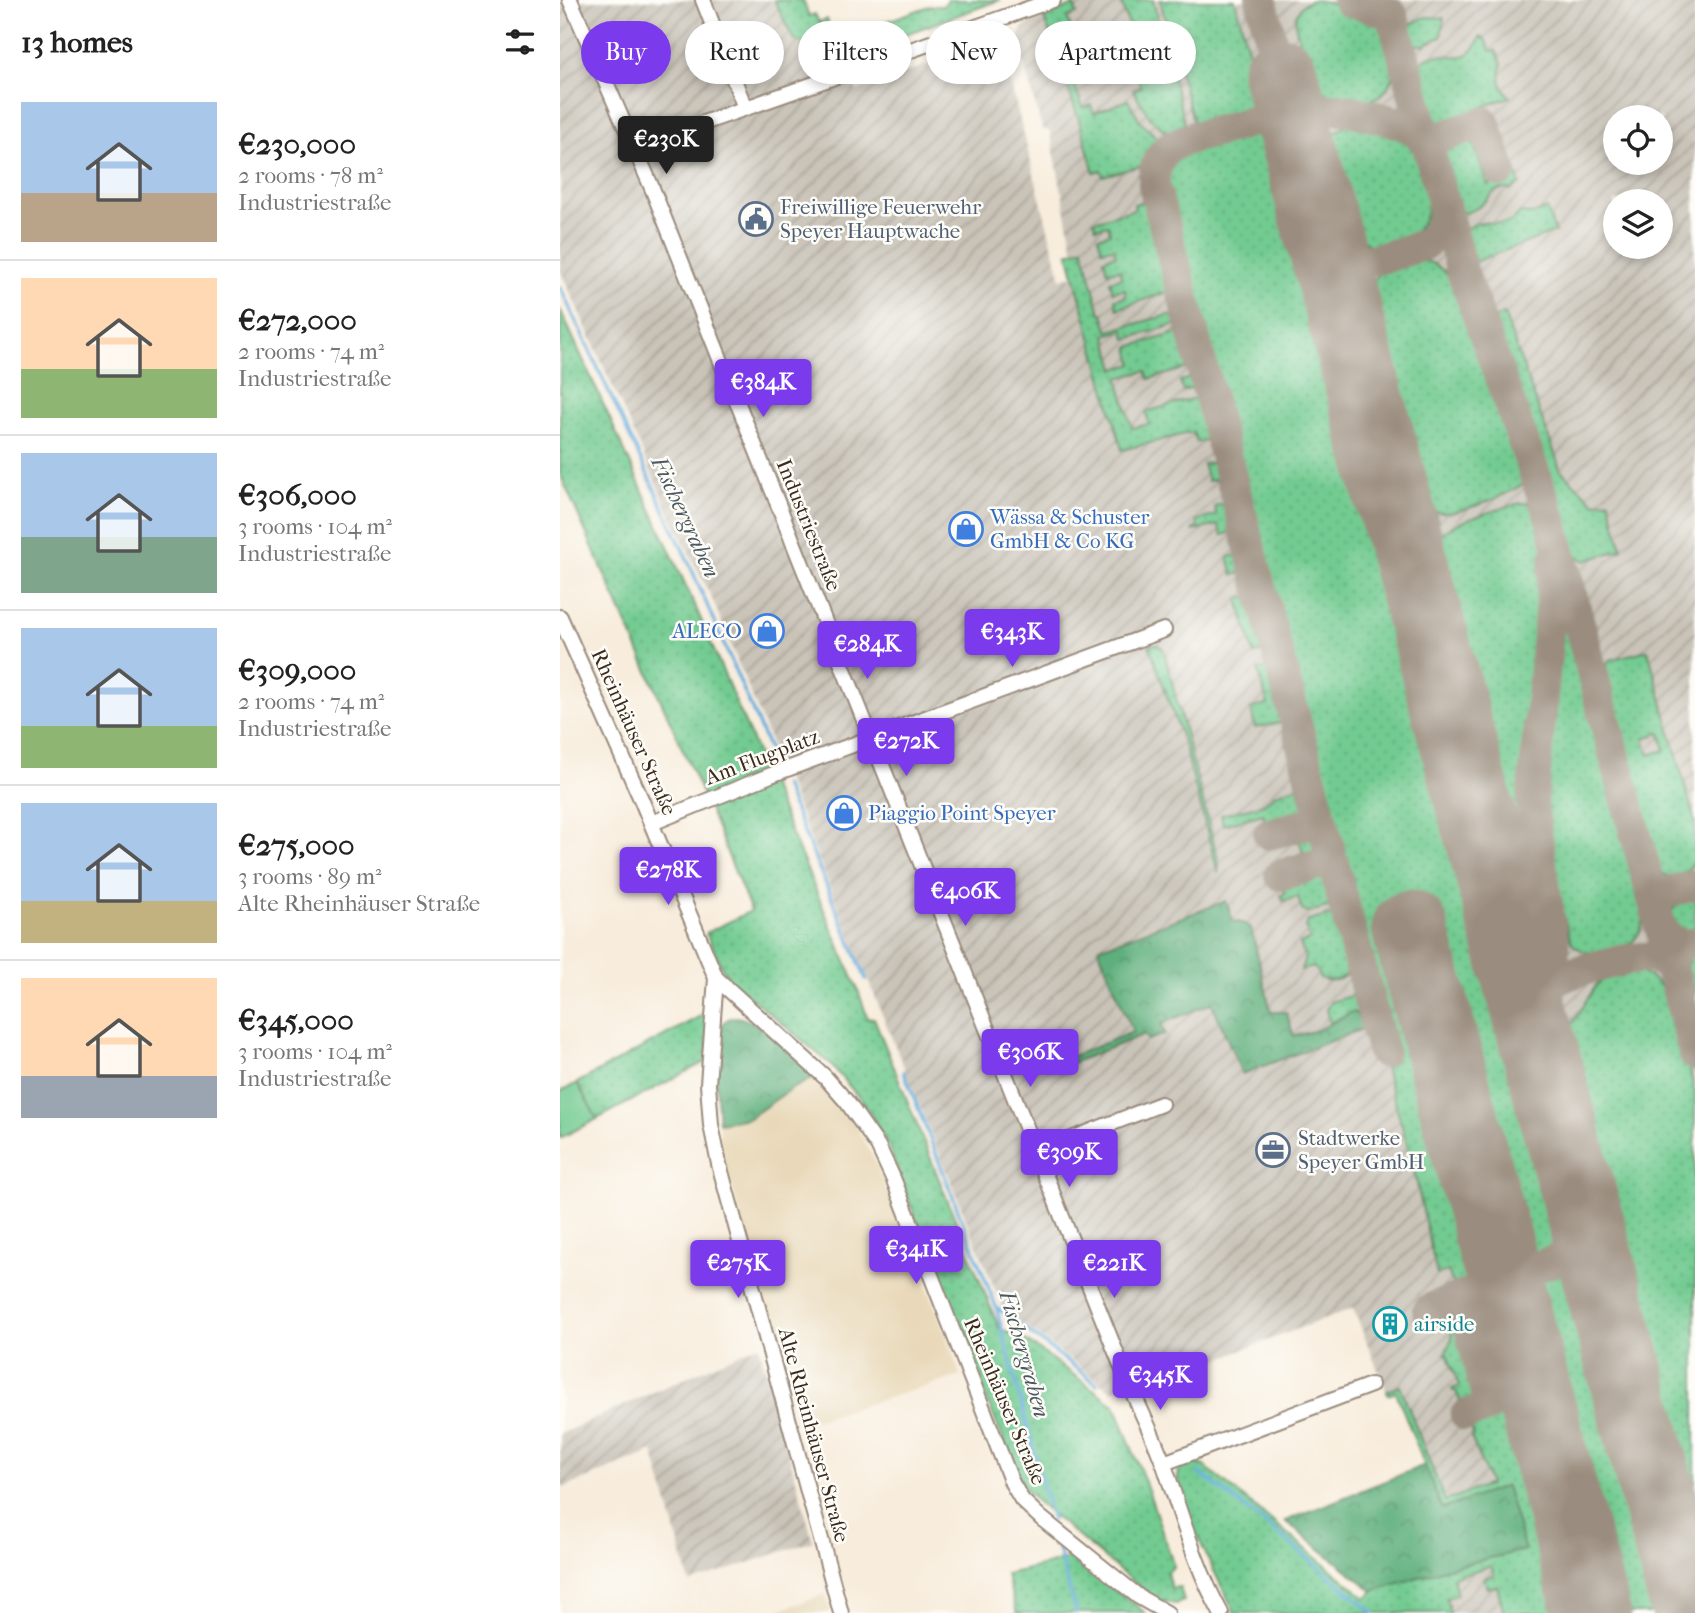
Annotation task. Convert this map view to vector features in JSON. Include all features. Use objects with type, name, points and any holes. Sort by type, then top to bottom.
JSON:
[{"type":"street","name":"Industriestraße","points":[[569,0],[635,147],[1125,1375],[1164,1463],[1188,1541],[1217,1612]]},
{"type":"street","points":[[702,0],[745,108]]},
{"type":"street","points":[[635,147],[1053,0]]},
{"type":"street","name":"Rheinhäuser Straße","points":[[560,617],[652,823],[716,978],[825,1077],[847,1102],[878,1146],[893,1178],[1008,1474],[1022,1500],[1139,1597],[1167,1613]]},
{"type":"street","name":"Am Flugplatz","points":[[652,823],[771,775],[1164,630]]},
{"type":"street","name":"Alte Rheinhäuser Straße","points":[[716,978],[708,1084],[711,1125],[719,1164],[841,1613]]},
{"type":"street","points":[[1036,1153],[1161,1104]]},
{"type":"street","points":[[1164,1463],[1371,1385]]},
{"type":"shaded area","points":[[560,0],[774,0],[794,40],[798,41],[798,84],[854,84],[857,91],[876,84],[912,84],[912,70],[926,65],[926,84],[1011,84],[1061,279],[1078,274],[1050,131],[1042,129],[1021,53],[1021,31],[1030,23],[1035,21],[1035,84],[1196,84],[1196,21],[1035,21],[1089,0],[1695,0],[1695,1613],[1382,1613],[1365,1600],[1442,1510],[1396,1392],[1388,1395],[1353,1308],[1143,1388],[1110,1390],[1003,1309],[712,599],[670,514],[560,270]]},
{"type":"shaded area","points":[[815,1077],[833,1092],[875,1161],[961,1376],[798,1425],[776,1335],[720,1147],[719,1123],[749,1118],[791,1089]]},
{"type":"shaded area","points":[[759,1345],[813,1541],[690,1583],[653,1451],[563,1488],[560,1476],[560,1434]]},
{"type":"shaded area","points":[[825,1594],[830,1613],[771,1613]]},
{"type":"green space","points":[[774,0],[803,0],[809,16],[815,14],[818,21],[798,21],[798,41],[794,40]]},
{"type":"green space","points":[[948,0],[1000,0],[942,21],[926,21],[926,27],[912,32],[912,21],[887,21],[929,6],[943,6]]},
{"type":"green space","points":[[1120,0],[1153,0],[1158,21],[1127,21]]},
{"type":"green space","points":[[1160,0],[1235,0],[1261,98],[1256,112],[1205,128],[1194,124],[1183,84],[1196,84],[1196,21],[1166,21]]},
{"type":"green space","points":[[1312,0],[1329,2],[1367,14],[1379,22],[1388,34],[1395,62],[1393,76],[1378,97],[1365,101],[1348,100],[1325,92],[1312,80],[1295,24],[1296,15],[1302,5]]},
{"type":"green space","points":[[1074,5],[1077,14],[1067,18],[1068,21],[1045,21],[1044,17]]},
{"type":"green space","points":[[1425,17],[1444,18],[1441,37],[1424,45],[1412,45],[1408,40],[1407,26]]},
{"type":"green space","points":[[1480,37],[1486,40],[1490,51],[1496,50],[1502,64],[1501,82],[1510,97],[1474,110],[1457,123],[1443,126],[1429,115],[1417,69],[1424,60],[1432,56],[1467,55],[1474,49]]},
{"type":"green space","points":[[1067,84],[1074,84],[1083,108],[1091,105],[1094,113],[1128,100],[1141,122],[1159,140],[1159,146],[1149,164],[1103,176],[1101,170],[1094,172]]},
{"type":"green space","points":[[1140,84],[1175,84],[1185,125],[1179,134],[1171,136],[1151,119],[1133,90],[1141,87]]},
{"type":"green space","points":[[1350,124],[1364,125],[1392,135],[1406,143],[1419,158],[1426,181],[1427,210],[1417,230],[1397,242],[1369,245],[1350,230],[1328,144],[1334,133]]},
{"type":"green space","points":[[1257,129],[1265,130],[1272,138],[1563,1240],[1563,1246],[1557,1251],[1459,1288],[1448,1271],[1437,1275],[1412,1161],[1383,1061],[1392,1058],[1161,187],[1164,166],[1174,154],[1209,140]]},
{"type":"green space","points":[[1461,141],[1473,143],[1488,185],[1517,175],[1520,184],[1511,190],[1498,191],[1465,213],[1453,208],[1442,157],[1449,147]]},
{"type":"green space","points":[[1150,200],[1174,290],[1117,309],[1115,299],[1126,297],[1125,289],[1113,292],[1110,281],[1121,278],[1120,270],[1107,272],[1104,259],[1116,255],[1114,248],[1102,250],[1098,237],[1110,233],[1108,225],[1096,228],[1094,221],[1135,209],[1134,204]]},
{"type":"green space","points":[[1547,209],[1555,232],[1469,264],[1459,235],[1468,227],[1486,223],[1507,223],[1520,213],[1532,214]]},
{"type":"green space","points":[[1083,248],[1100,313],[1103,313],[1108,331],[1180,312],[1181,323],[1126,339],[1124,330],[1106,335],[1115,369],[1133,364],[1129,347],[1180,332],[1186,334],[1195,366],[1149,379],[1146,371],[1118,378],[1132,428],[1149,424],[1146,412],[1202,396],[1214,439],[1197,442],[1193,432],[1122,450],[1068,253]]},
{"type":"green space","points":[[1411,259],[1437,266],[1455,286],[1523,472],[1523,484],[1517,488],[1486,502],[1453,512],[1435,512],[1421,502],[1368,299],[1381,270]]},
{"type":"green space","points":[[560,309],[696,608],[868,1019],[874,1018],[999,1328],[1027,1341],[1115,1405],[1174,1566],[1167,1573],[1171,1588],[1180,1587],[1184,1601],[1175,1604],[1155,1600],[1039,1504],[1023,1486],[965,1349],[888,1146],[864,1103],[829,1063],[731,981],[722,968],[706,933],[751,911],[710,811],[560,474]]},
{"type":"green space","points":[[1504,314],[1561,471],[1595,503],[1609,500],[1622,549],[1585,561],[1571,553],[1489,320]]},
{"type":"green space","points":[[1197,376],[1200,386],[1183,391],[1180,381]]},
{"type":"green space","points":[[1220,461],[1224,478],[1208,481],[1203,464]]},
{"type":"green space","points":[[1230,501],[1237,531],[1222,535],[1218,525],[1193,531],[1198,528],[1196,521],[1216,515],[1215,506]]},
{"type":"green space","points":[[1520,503],[1533,505],[1539,513],[1547,564],[1524,799],[1539,927],[1534,928],[1433,544],[1446,530],[1458,524]]},
{"type":"green space","points":[[1244,554],[1249,571],[1233,575],[1228,557]]},
{"type":"green space","points":[[1255,594],[1268,645],[1266,651],[1254,654],[1238,599]]},
{"type":"green space","points":[[1565,622],[1574,632],[1644,905],[1638,934],[1626,947],[1610,952],[1584,951],[1571,942],[1545,849],[1539,796],[1555,637],[1559,624]]},
{"type":"green space","points":[[1156,644],[1163,648],[1219,863],[1218,873],[1184,744],[1149,645]]},
{"type":"green space","points":[[1648,650],[1695,822],[1695,862],[1677,881],[1656,870],[1604,673],[1609,660]],"holes":[[[1660,733],[1665,750],[1649,755],[1644,738]]]},
{"type":"green space","points":[[1269,668],[1276,675],[1288,717],[1284,722],[1255,728],[1251,708],[1268,705],[1258,670]]},
{"type":"green space","points":[[1300,785],[1306,786],[1312,810],[1308,817],[1267,828],[1263,814],[1223,825],[1221,815],[1264,804],[1275,794]]},
{"type":"green space","points":[[1309,830],[1318,833],[1323,851],[1319,857],[1306,860],[1297,834]]},
{"type":"green space","points":[[1324,871],[1329,874],[1337,904],[1307,913],[1302,910],[1298,897],[1283,901],[1281,895],[1285,894],[1282,882]]},
{"type":"green space","points":[[1679,898],[1695,900],[1695,930],[1680,931],[1670,924],[1669,917]]},
{"type":"green space","points":[[1226,901],[1233,921],[1251,928],[1271,1012],[1286,1012],[1294,1036],[1318,1030],[1352,1012],[1356,1013],[1363,1029],[1242,1074],[1212,1003],[1161,1024],[1165,1034],[1148,1040],[1145,1034],[1057,1069],[1055,1063],[1133,1032],[1098,948]]},
{"type":"green space","points":[[1339,913],[1350,948],[1348,973],[1331,981],[1320,978],[1314,967],[1301,970],[1305,957],[1300,944],[1310,939],[1306,927],[1308,921]]},
{"type":"green space","points":[[1695,955],[1695,1011],[1686,973],[1688,958]]},
{"type":"green space","points":[[1631,972],[1642,973],[1656,981],[1670,998],[1695,1091],[1695,1535],[1562,1034],[1567,1032],[1597,984]]},
{"type":"green space","points":[[1361,993],[1379,1062],[1376,1064],[1358,1016],[1347,1014],[1330,1023],[1326,1010],[1330,1002]]},
{"type":"green space","points":[[708,1012],[707,1061],[597,1119],[577,1083]]},
{"type":"green space","points":[[733,1017],[743,1019],[765,1031],[815,1077],[791,1089],[749,1118],[719,1123],[716,1074],[718,1035],[723,1023]]},
{"type":"green space","points":[[577,1083],[597,1119],[560,1138],[560,1092]]},
{"type":"green space","points":[[1560,1264],[1567,1265],[1571,1270],[1662,1613],[1504,1613],[1497,1586],[1487,1588],[1484,1578],[1494,1575],[1491,1566],[1453,1577],[1457,1595],[1446,1598],[1450,1613],[1235,1613],[1199,1540],[1183,1499],[1178,1470],[1188,1462],[1206,1467],[1366,1598],[1373,1591],[1451,1567],[1525,1550],[1442,1510],[1396,1392],[1388,1395],[1387,1391],[1400,1386],[1445,1501],[1490,1484],[1471,1437],[1474,1435],[1456,1391],[1452,1389],[1459,1386],[1445,1354],[1452,1338],[1450,1317],[1462,1312],[1470,1343],[1477,1342],[1470,1312],[1473,1301]]},
{"type":"green space","points":[[1425,1465],[1442,1509],[1506,1486],[1525,1550],[1451,1567],[1373,1591],[1285,1521]]},
{"type":"green space","points":[[1073,1556],[1145,1613],[1017,1613],[1006,1574]]},
{"type":"waterway","name":"Fischergraben","points":[[560,287],[689,563],[775,763]]},
{"type":"waterway","name":"Fischergraben","points":[[784,785],[866,979]]},
{"type":"waterway","name":"Fischergraben","points":[[904,1072],[996,1307],[1052,1520]]},
{"type":"waterway","points":[[996,1307],[1097,1384]]},
{"type":"waterway","points":[[1198,1472],[1269,1526],[1374,1613]]},
{"type":"waterway","name":"Fischergraben","points":[[1054,1534],[1076,1613]]},
{"type":"taxiway","points":[[1261,0],[1280,74]]},
{"type":"taxiway","points":[[1348,0],[1392,14],[1461,268],[1551,519],[1695,1055]]},
{"type":"taxiway","points":[[1301,152],[1306,124],[1321,111],[1331,109],[1355,112],[1403,125],[1417,133],[1429,147]]},
{"type":"taxiway","points":[[1297,137],[1291,125],[1276,116],[1186,140],[1175,144],[1159,159],[1154,185],[1383,1052]]},
{"type":"taxiway","points":[[1427,142],[1484,122],[1501,171]]},
{"type":"taxiway","points":[[1323,232],[1343,255],[1354,260],[1379,259],[1421,246],[1432,239],[1441,226],[1443,208]]},
{"type":"taxiway","points":[[1340,299],[1347,277],[1363,261]]},
{"type":"taxiway","points":[[1536,1033],[1537,1004],[1551,971],[1554,950],[1532,804],[1555,559]]},
{"type":"taxiway","points":[[1269,834],[1321,820]]},
{"type":"taxiway","points":[[1280,875],[1332,860]]},
{"type":"taxiway","points":[[1652,896],[1695,885]]},
{"type":"taxiway","points":[[1663,932],[1678,942],[1695,943]]},
{"type":"taxiway","points":[[1509,935],[1523,961],[1530,967],[1545,975],[1565,976]]},
{"type":"taxiway","points":[[1543,991],[1553,981],[1563,977],[1638,958],[1658,959],[1676,980]]},
{"type":"taxiway","points":[[1576,1188],[1587,1241],[1578,1251]]},
{"type":"taxiway","points":[[1428,1310],[1578,1251],[1591,1254],[1607,1305]]},
{"type":"taxiway","points":[[1462,1297],[1488,1400],[1486,1408],[1466,1415]]},
{"type":"runway","points":[[1280,74],[1690,1613]]},
{"type":"runway","points":[[1410,928],[1592,1613]]},
{"type":"place","name":"Freiwillige Feuerwehr Speyer Hauptwache","points":[[756,219]]},
{"type":"place","name":"Wässa & Schuster GmbH & Co KG","points":[[966,529]]},
{"type":"place","name":"ALECO","points":[[767,631]]},
{"type":"place","name":"Piaggio Point Speyer","points":[[844,813]]},
{"type":"place","name":"Stadtwerke Speyer GmbH","points":[[1273,1150]]},
{"type":"place","name":"airside","points":[[1390,1324]]}]
